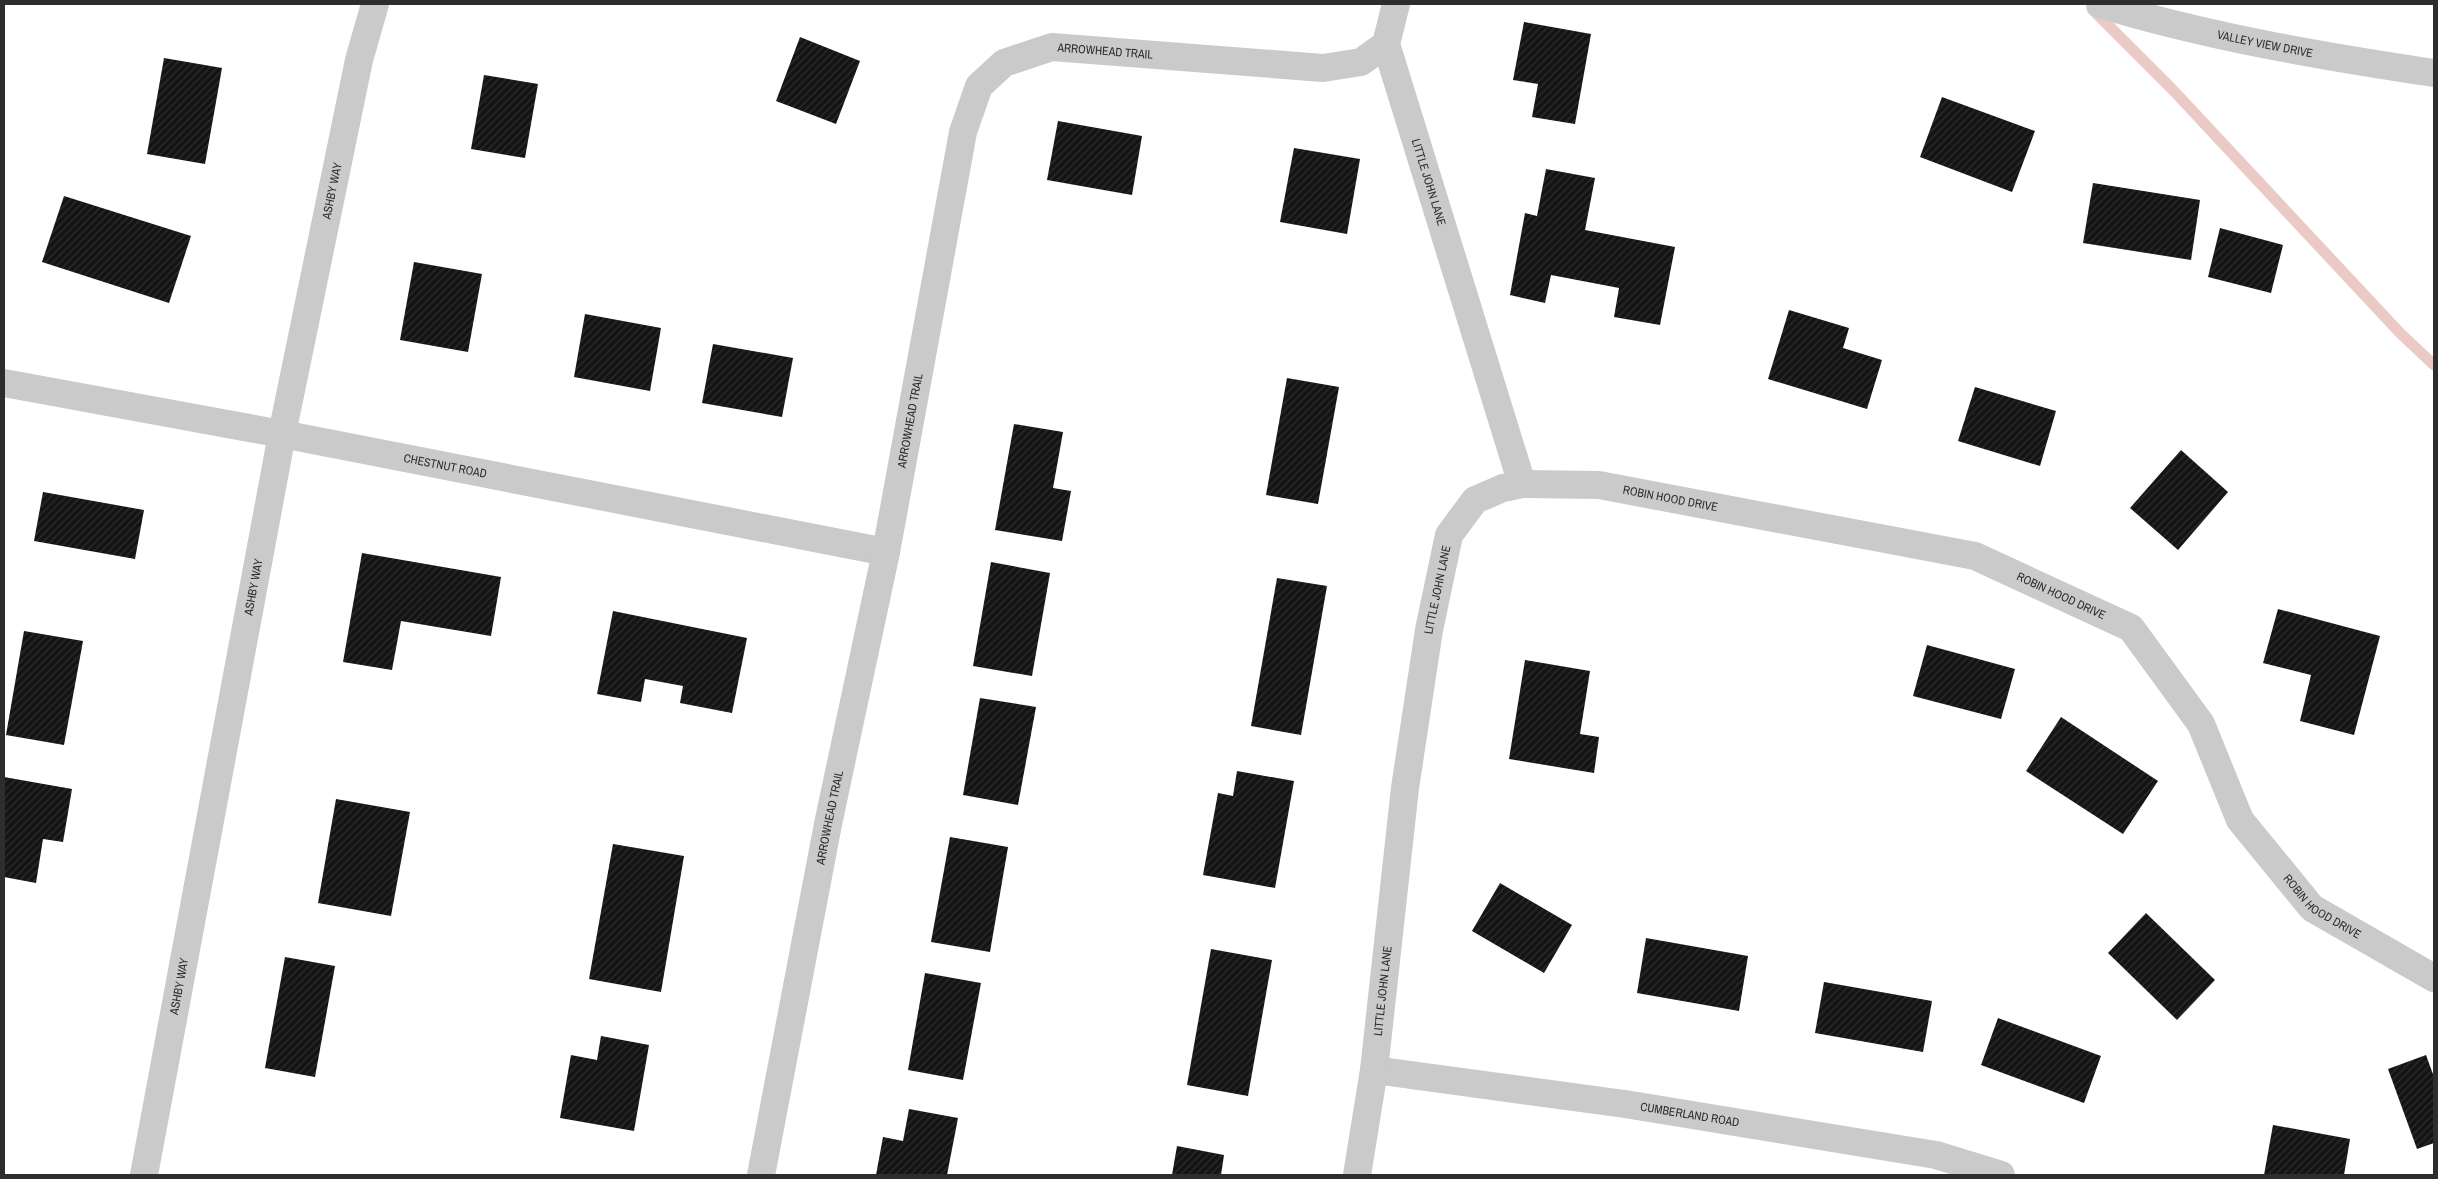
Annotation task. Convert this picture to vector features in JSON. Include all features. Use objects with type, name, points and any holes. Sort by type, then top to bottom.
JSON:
[{"type":"street","name":"ASHBY WAY","points":[[144,1175],[282,434],[359,60],[375,4]]},
{"type":"street","points":[[1386,44],[1396,4]]},
{"type":"street","name":"VALLEY VIEW DRIVE","points":[[2100,4],[2167,24],[2336,58],[2434,73]]},
{"type":"street","name":"LITTLE JOHN LANE","points":[[1357,1175],[1374,1070],[1405,788],[1429,630],[1449,535],[1475,500],[1503,488],[1522,484],[1386,44]]},
{"type":"street","name":"ARROWHEAD TRAIL","points":[[761,1175],[828,824],[886,552],[963,132],[979,86],[1004,63],[1052,47],[1323,68],[1361,62],[1386,44]]},
{"type":"street","name":"CHESTNUT ROAD","points":[[4,383],[282,434],[886,552]]},
{"type":"street","name":"ROBIN HOOD DRIVE","points":[[1522,484],[1599,485],[1975,556],[2131,628],[2202,724],[2240,820],[2312,908],[2434,978]]},
{"type":"street","name":"CUMBERLAND ROAD","points":[[1374,1070],[1625,1104],[1926,1154],[2001,1175]]},
{"type":"building","points":[[1524,22],[1591,34],[1575,124],[1532,117],[1538,84],[1513,80]]},
{"type":"building","points":[[800,37],[860,61],[836,124],[776,101]]},
{"type":"building","points":[[164,58],[222,68],[205,164],[147,154]]},
{"type":"building","points":[[484,75],[538,84],[525,158],[471,149]]},
{"type":"building","points":[[1942,97],[2035,131],[2012,192],[1920,157]]},
{"type":"building","points":[[1058,121],[1142,136],[1132,195],[1047,180]]},
{"type":"building","points":[[1294,148],[1360,159],[1347,234],[1280,222]]},
{"type":"building","points":[[1546,169],[1595,178],[1585,230],[1675,247],[1660,325],[1614,317],[1619,288],[1551,275],[1545,303],[1510,295],[1525,213],[1537,216]]},
{"type":"building","points":[[2093,183],[2200,200],[2191,260],[2083,243]]},
{"type":"building","points":[[64,196],[191,236],[169,303],[42,262]]},
{"type":"building","points":[[2220,228],[2283,245],[2271,293],[2208,277]]},
{"type":"building","points":[[414,262],[482,274],[468,352],[400,340]]},
{"type":"building","points":[[1789,310],[1849,328],[1843,348],[1882,360],[1867,409],[1768,379]]},
{"type":"building","points":[[585,314],[661,328],[650,391],[574,377]]},
{"type":"building","points":[[713,344],[793,358],[782,417],[702,403]]},
{"type":"building","points":[[1287,378],[1339,387],[1318,504],[1266,495]]},
{"type":"building","points":[[1975,387],[2056,411],[2040,466],[1958,441]]},
{"type":"building","points":[[1014,424],[1063,432],[1053,488],[1071,491],[1062,541],[995,530]]},
{"type":"building","points":[[2181,450],[2228,492],[2178,550],[2130,508]]},
{"type":"building","points":[[43,492],[144,510],[135,559],[34,541]]},
{"type":"building","points":[[362,553],[501,577],[491,636],[401,621],[392,670],[343,662]]},
{"type":"building","points":[[991,562],[1050,573],[1032,676],[973,666]]},
{"type":"building","points":[[1277,578],[1327,586],[1301,735],[1251,726]]},
{"type":"building","points":[[2278,609],[2380,636],[2354,735],[2300,721],[2311,675],[2263,663]]},
{"type":"building","points":[[613,611],[747,638],[732,713],[680,703],[683,686],[645,679],[641,702],[597,694]]},
{"type":"building","points":[[24,631],[83,641],[64,745],[6,735]]},
{"type":"building","points":[[1927,645],[2015,669],[2001,719],[1913,696]]},
{"type":"building","points":[[1525,660],[1590,671],[1580,734],[1599,737],[1594,773],[1509,759]]},
{"type":"building","points":[[980,698],[1036,707],[1018,805],[963,795]]},
{"type":"building","points":[[2061,717],[2158,781],[2123,834],[2026,771]]},
{"type":"building","points":[[1237,771],[1294,781],[1275,888],[1203,875],[1218,793],[1233,796]]},
{"type":"building","points":[[4,777],[72,789],[63,842],[43,839],[36,883],[4,877]]},
{"type":"building","points":[[336,799],[410,812],[391,916],[318,903]]},
{"type":"building","points":[[950,837],[1008,847],[990,952],[931,942]]},
{"type":"building","points":[[613,844],[684,856],[661,992],[589,979]]},
{"type":"building","points":[[1500,883],[1572,925],[1544,973],[1472,931]]},
{"type":"building","points":[[2146,913],[2215,980],[2177,1020],[2108,953]]},
{"type":"building","points":[[1646,938],[1748,956],[1739,1011],[1637,993]]},
{"type":"building","points":[[1211,949],[1272,960],[1248,1096],[1187,1085]]},
{"type":"building","points":[[285,957],[335,966],[315,1077],[265,1068]]},
{"type":"building","points":[[925,973],[981,983],[963,1080],[908,1070]]},
{"type":"building","points":[[1824,982],[1932,1001],[1923,1052],[1815,1033]]},
{"type":"building","points":[[1998,1018],[2101,1056],[2084,1103],[1981,1065]]},
{"type":"building","points":[[601,1036],[649,1045],[634,1131],[560,1118],[571,1055],[597,1060]]},
{"type":"building","points":[[2426,1055],[2434,1077],[2434,1143],[2417,1149],[2388,1069]]},
{"type":"building","points":[[909,1109],[958,1118],[947,1175],[876,1175],[883,1137],[903,1141]]},
{"type":"building","points":[[2273,1125],[2350,1139],[2344,1175],[2264,1175]]},
{"type":"building","points":[[1177,1146],[1224,1155],[1221,1175],[1172,1175]]},
{"type":"waterway","points":[[2092,9],[2172,89],[2400,333],[2434,365]]}]
